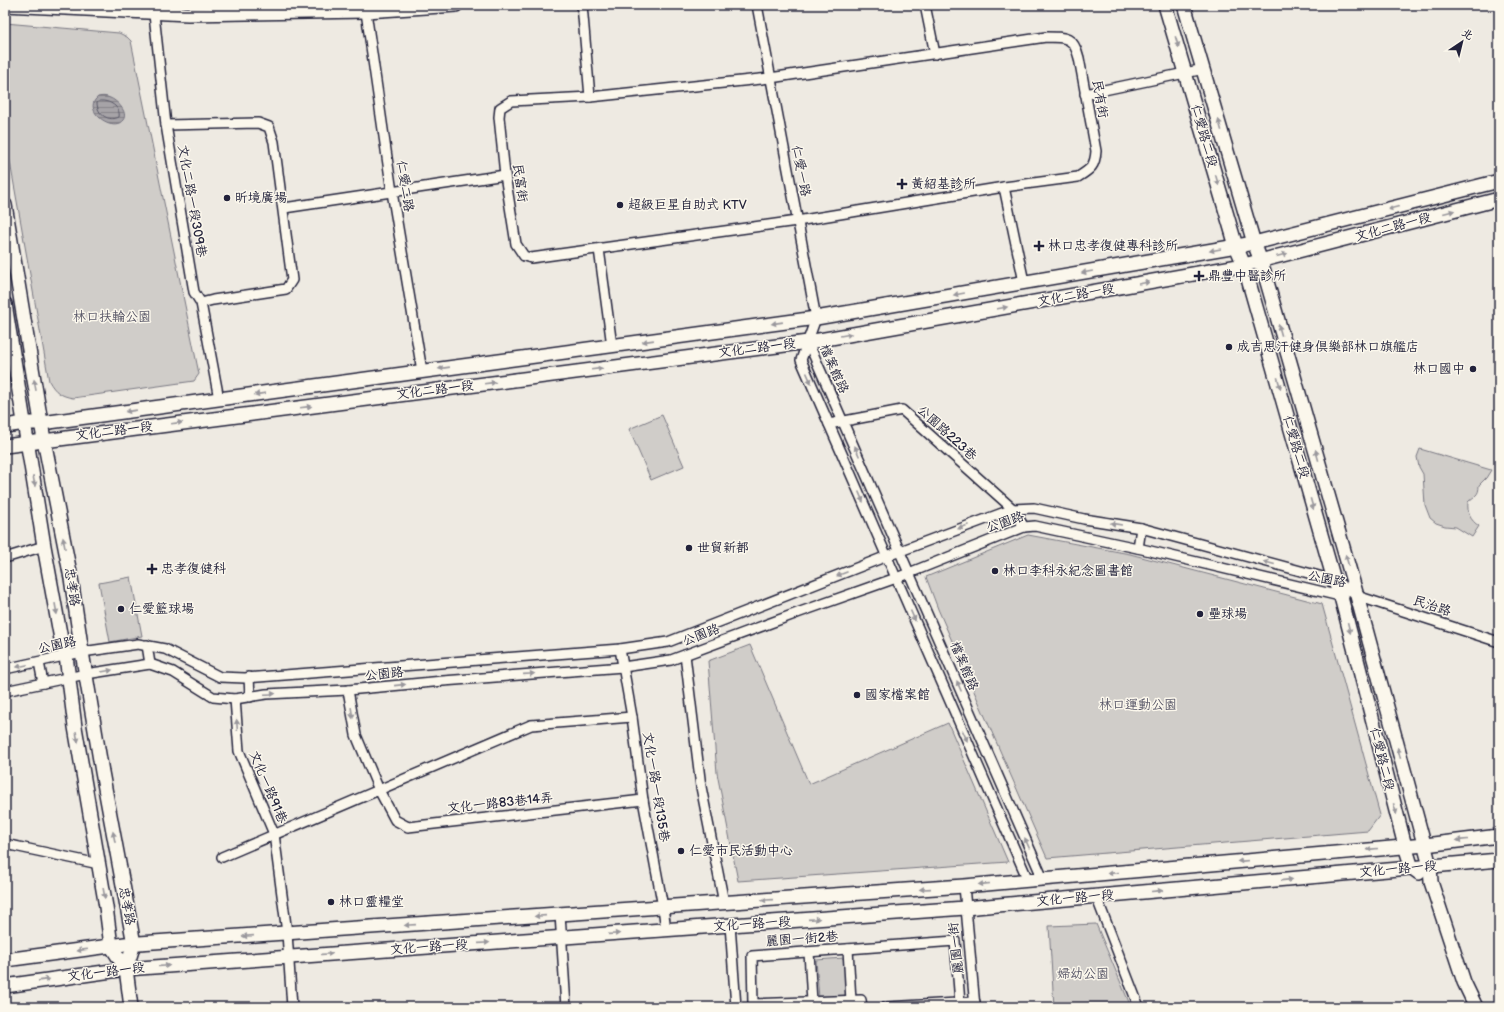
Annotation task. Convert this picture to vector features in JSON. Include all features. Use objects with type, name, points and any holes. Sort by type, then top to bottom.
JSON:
[{"type":"street","points":[[5,5],[188,10],[365,8],[456,5]]},
{"type":"street","points":[[582,5],[590,97]]},
{"type":"street","name":"仁愛一路","points":[[756,5],[816,318],[808,342]]},
{"type":"street","points":[[925,5],[935,54]]},
{"type":"street","name":"仁愛路二段","points":[[1165,5],[1236,246],[1244,265],[1334,580],[1341,597],[1412,868]]},
{"type":"street","name":"仁愛路二段","points":[[1184,5],[1254,243],[1261,261],[1357,596],[1425,844],[1430,866],[1431,882],[1464,982],[1476,1007]]},
{"type":"street","name":"仁愛二路","points":[[365,8],[392,192],[422,372]]},
{"type":"street","name":"文化二路一段309巷","points":[[153,9],[166,125],[194,292],[201,303],[219,399]]},
{"type":"street","name":"民有街","points":[[770,78],[1046,37],[1062,37],[1076,46],[1096,151],[1095,163],[1088,171],[1078,177],[1004,187],[797,221]]},
{"type":"street","points":[[1085,94],[1204,69]]},
{"type":"street","name":"民富街","points":[[770,78],[590,97],[512,101],[500,108],[500,128],[505,175],[516,244],[524,256],[531,258],[797,221]]},
{"type":"street","points":[[166,125],[258,123],[269,128],[274,142],[284,208],[292,280],[286,289],[201,303]]},
{"type":"street","points":[[284,208],[505,175]]},
{"type":"street","name":"文化二路一段","points":[[5,426],[25,423],[42,423],[816,318],[1254,243],[1499,181]]},
{"type":"street","points":[[1004,187],[1024,282]]},
{"type":"street","name":"文化二路一段","points":[[5,446],[808,342],[1244,265],[1499,199]]},
{"type":"street","name":"忠孝路","points":[[5,205],[44,440],[71,578],[102,772],[134,944],[126,969],[131,1007]]},
{"type":"street","points":[[599,248],[612,346]]},
{"type":"street","name":"忠孝路","points":[[5,304],[44,546],[61,639],[66,656],[75,727],[99,864],[111,946],[126,969]]},
{"type":"street","name":"檔案館路","points":[[808,342],[1043,879]]},
{"type":"street","name":"檔案館路","points":[[808,342],[802,360],[1028,880]]},
{"type":"street","name":"公園路223巷","points":[[829,424],[843,420],[902,410],[1013,508]]},
{"type":"street","points":[[1013,508],[1024,527]]},
{"type":"street","name":"公園路","points":[[5,669],[82,652],[138,644],[165,649],[220,677],[248,677],[620,649],[668,642],[1013,508],[1034,508],[1084,519],[1141,528],[1334,580],[1357,596]]},
{"type":"street","name":"公園路","points":[[5,691],[86,674],[150,664],[173,672],[213,697],[235,699],[266,694],[348,690],[436,681],[623,667],[671,660],[910,573],[1024,527],[1035,526],[1138,548],[1341,597],[1357,596]]},
{"type":"street","points":[[1138,548],[1141,528]]},
{"type":"street","points":[[5,558],[44,546]]},
{"type":"street","points":[[1283,582],[1286,567]]},
{"type":"street","name":"民治路","points":[[1357,596],[1499,642]]},
{"type":"street","points":[[668,642],[671,660]]},
{"type":"street","points":[[148,645],[150,664]]},
{"type":"street","name":"文化一路一段135巷","points":[[620,649],[632,717],[643,800],[666,930]]},
{"type":"street","points":[[685,655],[701,787],[724,903]]},
{"type":"street","points":[[39,662],[43,683]]},
{"type":"street","points":[[433,664],[436,681]]},
{"type":"street","points":[[248,677],[250,697]]},
{"type":"street","name":"文化一路83巷14弄","points":[[348,690],[356,735],[379,790],[395,820],[408,827],[643,800]]},
{"type":"street","name":"文化一路91巷","points":[[235,699],[239,751],[274,834],[287,933],[292,1007]]},
{"type":"street","points":[[222,857],[531,725],[632,717]]},
{"type":"street","name":"文化一路一段","points":[[5,960],[134,944],[964,886],[1405,846],[1499,836]]},
{"type":"street","points":[[5,844],[99,864]]},
{"type":"street","name":"文化一路一段","points":[[5,986],[126,969],[965,908],[1499,860]]},
{"type":"street","points":[[1412,868],[1431,882]]},
{"type":"street","name":"麗園一街","points":[[964,886],[975,1005]]},
{"type":"street","points":[[1096,896],[1139,1007]]},
{"type":"street","points":[[560,914],[566,1007]]},
{"type":"street","points":[[730,925],[736,1007]]},
{"type":"street","name":"麗園一街2巷","points":[[851,1001],[753,1004],[752,956],[955,941],[960,1003]]},
{"type":"street","points":[[848,949],[851,1001],[862,1000],[862,1007]]},
{"type":"street","points":[[809,952],[812,1002]]},
{"type":"street","points":[[893,1007],[960,1003],[975,1005]]},
{"type":"green space","name":"林口扶輪公園","points":[[5,23],[119,33],[131,41],[199,374],[194,381],[73,398],[59,393],[49,381],[5,134]]},
{"type":"green space","points":[[662,415],[684,466],[651,480],[629,429]]},
{"type":"green space","points":[[1420,449],[1491,470],[1479,485],[1476,495],[1468,502],[1470,516],[1479,526],[1472,537],[1456,527],[1436,523],[1430,518],[1425,505],[1423,474],[1419,467],[1417,457]]},
{"type":"green space","name":"林口運動公園","points":[[1028,535],[1130,554],[1322,604],[1380,815],[1368,831],[1047,858],[938,609],[926,577]]},
{"type":"green space","name":"仁愛籃球場","points":[[131,577],[142,636],[110,642],[99,583]]},
{"type":"green space","points":[[750,645],[809,784],[948,723],[1008,862],[738,881],[717,773],[708,661]]},
{"type":"green space","name":"婦幼公園","points":[[1096,924],[1131,1007],[1054,1007],[1049,926]]},
{"type":"green space","points":[[844,958],[846,997],[819,998],[816,960]]},
{"type":"water","points":[[104,96],[113,99],[123,110],[123,120],[112,124],[100,118],[93,108],[94,102],[98,97]]},
{"type":"place","name":"黃紹基診所","points":[[902,184]]},
{"type":"place","name":"昕境廣場","points":[[227,198]]},
{"type":"place","name":"超級巨星自助式 KTV","points":[[620,205]]},
{"type":"place","name":"林口忠孝復健專科診所","points":[[1039,246]]},
{"type":"place","name":"鼎豐中醫診所","points":[[1199,276]]},
{"type":"place","name":"成吉思汗健身俱樂部林口旗艦店","points":[[1229,347]]},
{"type":"place","name":"林口國中","points":[[1473,369]]},
{"type":"place","name":"世貿新都","points":[[689,548]]},
{"type":"place","name":"忠孝復健科","points":[[152,569]]},
{"type":"place","name":"林口李科永紀念圖書館","points":[[995,571]]},
{"type":"place","name":"仁愛籃球場","points":[[121,609]]},
{"type":"place","name":"壘球場","points":[[1200,614]]},
{"type":"place","name":"國家檔案館","points":[[857,695]]},
{"type":"place","name":"仁愛市民活動中心","points":[[681,851]]},
{"type":"place","name":"林口靈糧堂","points":[[331,902]]}]
